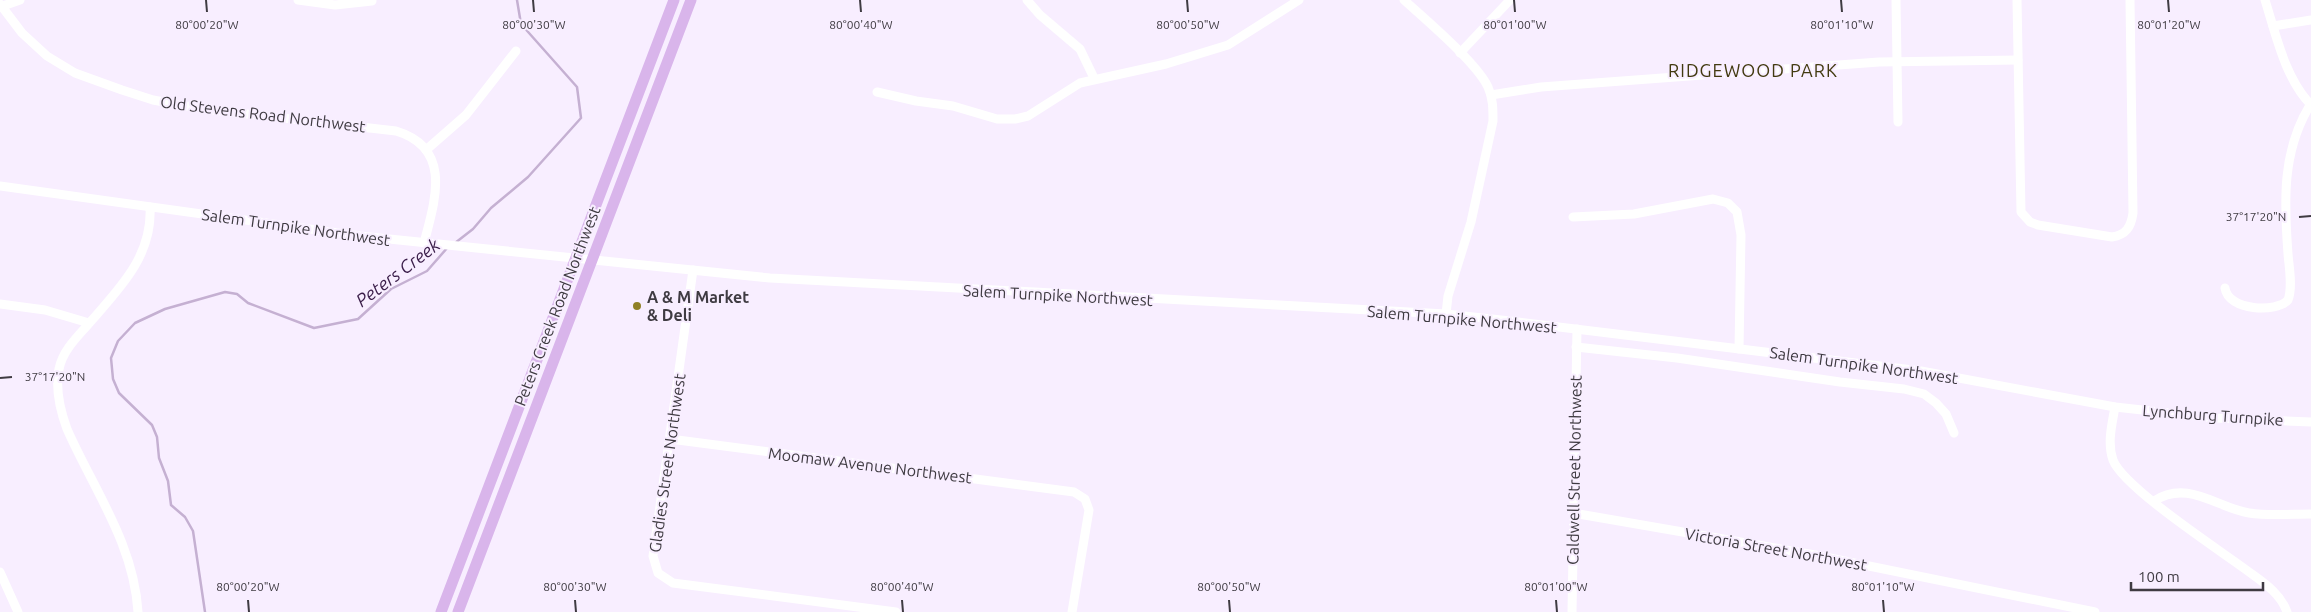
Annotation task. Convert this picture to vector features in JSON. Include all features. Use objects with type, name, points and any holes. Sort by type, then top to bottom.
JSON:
[{"type":"main road","name":"Peters Creek Road Northwest","points":[[440,612],[674,0]]},
{"type":"main road","name":"Peters Creek Road Northwest","points":[[458,612],[691,0]]},
{"type":"street","points":[[0,6],[20,0]]},
{"type":"street","points":[[298,0],[334,5],[372,1]]},
{"type":"street","points":[[1027,0],[1040,15],[1080,49],[1094,78]]},
{"type":"street","points":[[877,92],[916,101],[953,106],[985,116],[1009,120],[1028,116],[1068,89],[1094,78],[1166,64],[1216,50],[1239,39],[1299,0]]},
{"type":"street","points":[[1404,0],[1460,53],[1482,77],[1491,95],[1492,121],[1486,157],[1472,222],[1448,296],[1446,314]]},
{"type":"street","points":[[1460,53],[1510,0]]},
{"type":"street","points":[[1896,0],[1898,122]]},
{"type":"street","points":[[2017,0],[2021,212],[2030,222],[2038,225],[2119,236],[2129,228],[2132,222],[2130,0]]},
{"type":"street","points":[[2226,288],[2228,297],[2237,304],[2276,307],[2288,300],[2286,175],[2291,148],[2302,118],[2311,105],[2301,94],[2286,62],[2265,0]]},
{"type":"street","name":"Old Stevens Road Northwest","points":[[0,6],[22,33],[47,56],[76,73],[122,90],[153,100],[203,109],[396,131],[412,138],[426,150]]},
{"type":"street","points":[[2273,26],[2311,20]]},
{"type":"street","points":[[427,244],[435,200],[436,181],[432,160],[426,150],[466,115],[516,51]]},
{"type":"street","points":[[1491,95],[1541,86],[1896,62],[2018,60]]},
{"type":"street","name":"Salem Turnpike Northwest","points":[[0,186],[427,244],[576,257],[819,283],[1446,314],[1938,374],[2115,407]]},
{"type":"street","points":[[1573,217],[1634,214],[1712,199],[1728,203],[1737,212],[1740,235],[1739,349]]},
{"type":"street","points":[[138,612],[134,576],[127,552],[81,460],[61,411],[58,378],[60,364],[71,344],[124,283],[141,257],[149,229],[150,206]]},
{"type":"street","name":"Gladies Street Northwest","points":[[694,270],[653,556],[658,573],[673,583],[896,612]]},
{"type":"street","points":[[0,304],[45,310],[89,323]]},
{"type":"street","name":"Caldwell Street Northwest","points":[[1572,612],[1577,329]]},
{"type":"street","points":[[1576,347],[1677,358],[1840,382],[1904,389],[1924,394],[1936,403],[1946,414],[1954,433]]},
{"type":"street","points":[[2115,407],[2111,436],[2113,459],[2122,474],[2154,501],[2272,589],[2287,612]]},
{"type":"street","name":"Lynchburg Turnpike","points":[[2115,407],[2215,418],[2311,422]]},
{"type":"street","name":"Moomaw Avenue Northwest","points":[[670,438],[1070,491],[1085,499],[1089,510],[1072,612]]},
{"type":"street","points":[[2154,501],[2163,496],[2176,493],[2207,497],[2249,513],[2311,514]]},
{"type":"street","name":"Victoria Street Northwest","points":[[1573,513],[1907,573],[2095,612]]},
{"type":"street","points":[[0,572],[18,612]]},
{"type":"waterway","name":"Peters Creek","points":[[455,243],[473,229],[491,208],[528,177],[581,118],[577,87],[521,24],[517,0]]},
{"type":"waterway","name":"Peters Creek","points":[[205,612],[193,531],[185,517],[171,505],[168,481],[159,458],[157,437],[152,425],[119,393],[113,379],[111,358],[118,341],[135,323],[165,309],[225,292],[237,294],[248,303],[314,328],[358,319],[391,289],[427,271],[448,247]]},
{"type":"place","name":"A & M Market & Deli","points":[[637,306]]},
{"type":"district","name":"RIDGEWOOD PARK","points":[[1753,71]]}]
